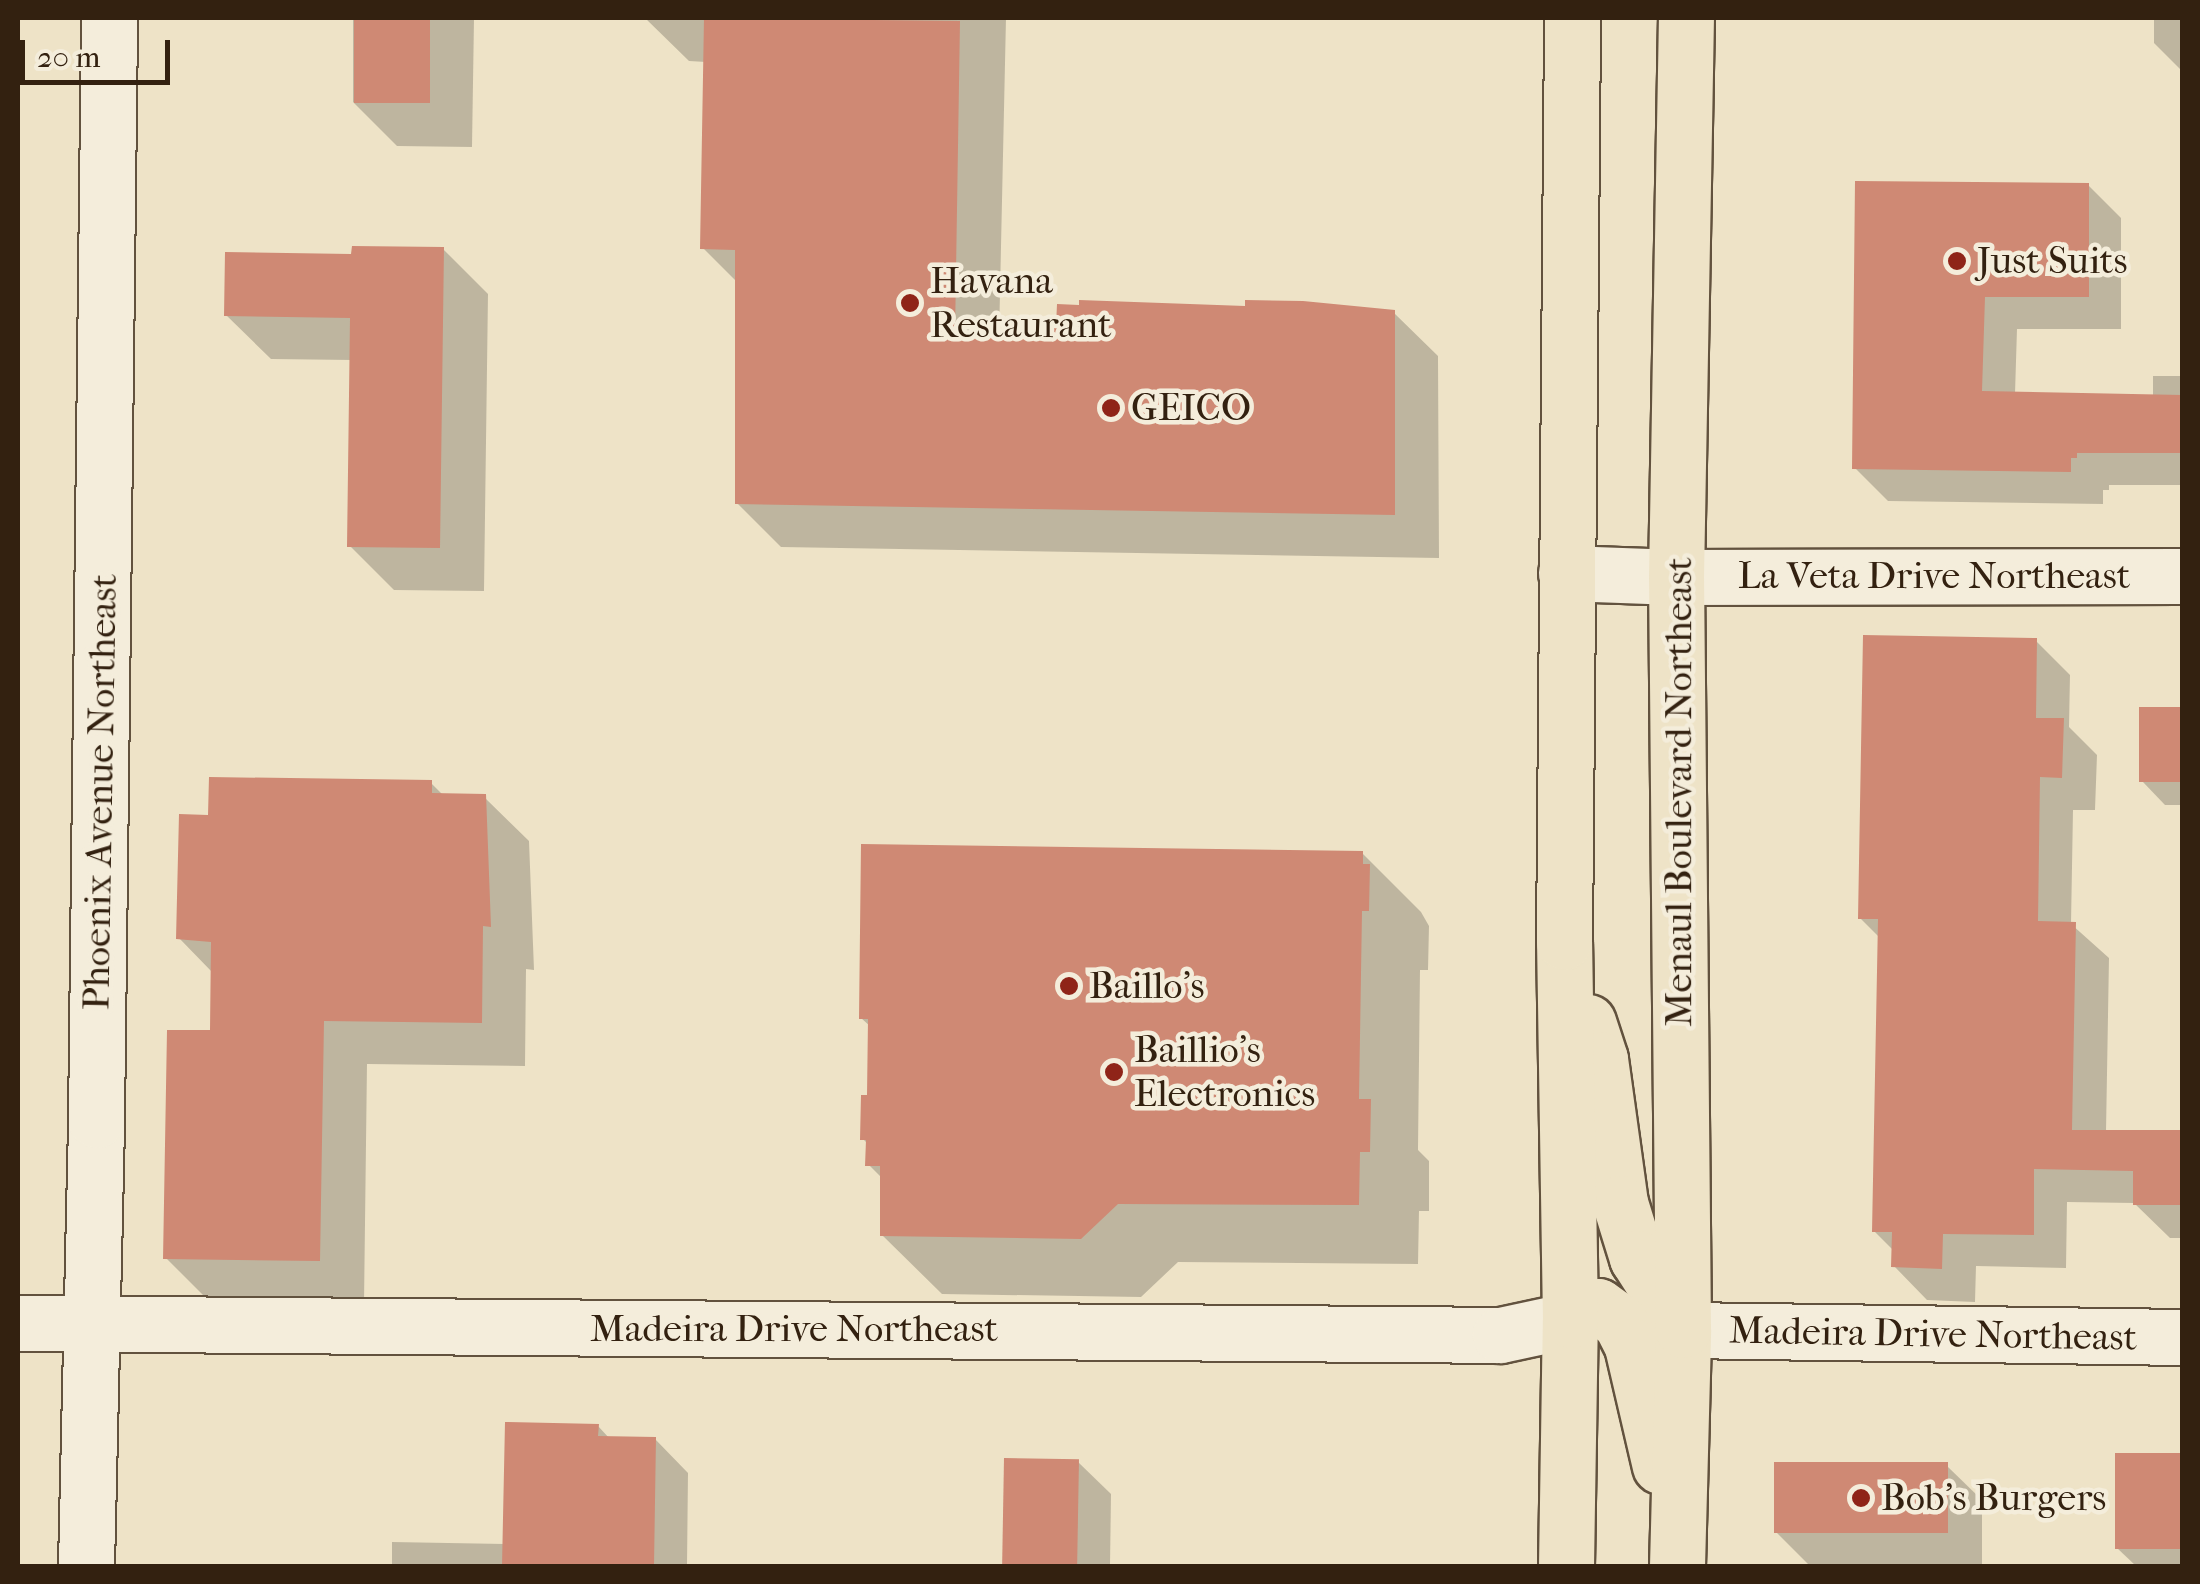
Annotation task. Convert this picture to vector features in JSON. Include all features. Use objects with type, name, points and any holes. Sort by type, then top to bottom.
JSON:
[{"type":"main road","points":[[1566,1566],[1570,1320],[1564,942],[1572,18]]},
{"type":"main road","name":"Menaul Boulevard Northeast","points":[[1678,1554],[1683,1330],[1676,577],[1686,18]]},
{"type":"main road","points":[[1564,942],[1600,1059],[1620,1204],[1631,1240],[1637,1258],[1683,1330]]},
{"type":"main road","points":[[1570,1320],[1581,1309],[1598,1306],[1611,1312],[1632,1346],[1678,1554]]},
{"type":"street","name":"Phoenix Avenue Northeast","points":[[86,1566],[96,1120],[109,18]]},
{"type":"street","name":"La Veta Drive Northeast","points":[[1566,573],[1676,577],[2182,576]]},
{"type":"street","name":"Madeira Drive Northeast","points":[[18,1322],[1500,1335],[1570,1320]]},
{"type":"street","name":"Madeira Drive Northeast","points":[[1683,1330],[2182,1337]]},
{"type":"building","points":[[354,18],[430,18],[430,103],[354,103]]},
{"type":"building","points":[[704,18],[960,21],[955,335],[1044,337],[1044,325],[1056,326],[1057,304],[1079,305],[1079,300],[1245,306],[1245,300],[1303,301],[1395,310],[1395,515],[735,504],[735,250],[700,249]]},
{"type":"building","points":[[1855,181],[2089,183],[2089,297],[1985,297],[1982,391],[2182,395],[2182,453],[2077,453],[2077,458],[2071,458],[2071,472],[1852,469]]},
{"type":"building","points":[[352,246],[444,247],[440,548],[347,547],[350,318],[224,316],[225,252],[351,254]]},
{"type":"building","points":[[1863,635],[2037,638],[2036,718],[2064,718],[2062,778],[2040,777],[2038,921],[2076,922],[2072,1130],[2182,1130],[2182,1205],[2133,1205],[2133,1171],[2034,1169],[2034,1235],[1943,1234],[1942,1269],[1891,1267],[1892,1232],[1872,1232],[1878,919],[1858,919]]},
{"type":"building","points":[[2139,707],[2182,707],[2182,782],[2139,782]]},
{"type":"building","points":[[209,777],[432,780],[432,793],[486,794],[491,927],[483,926],[482,1023],[324,1021],[320,1261],[163,1259],[167,1030],[210,1030],[211,942],[176,939],[179,814],[208,815]]},
{"type":"building","name":"Baillio's Electronics","points":[[861,844],[1363,851],[1363,864],[1370,864],[1369,911],[1362,911],[1359,1099],[1371,1099],[1370,1152],[1360,1152],[1359,1205],[1118,1204],[1081,1239],[880,1236],[880,1166],[865,1166],[866,1140],[860,1140],[861,1095],[867,1095],[868,1019],[859,1019]]},
{"type":"building","points":[[505,1422],[599,1424],[598,1436],[656,1437],[654,1566],[502,1566]]},
{"type":"building","points":[[2115,1453],[2182,1453],[2182,1549],[2115,1549]]},
{"type":"building","points":[[1004,1458],[1079,1459],[1077,1566],[1002,1566]]},
{"type":"building","name":"Bob's Burgers","points":[[1774,1462],[1948,1462],[1948,1533],[1774,1533]]},
{"type":"place","name":"Just Suits","points":[[1957,261]]},
{"type":"place","name":"Havana Restaurant","points":[[910,303]]},
{"type":"place","name":"GEICO","points":[[1111,408]]},
{"type":"place","name":"Baillo's","points":[[1069,986]]},
{"type":"place","name":"Baillio's Electronics","points":[[1114,1072]]},
{"type":"place","name":"Bob's Burgers","points":[[1861,1498]]}]
